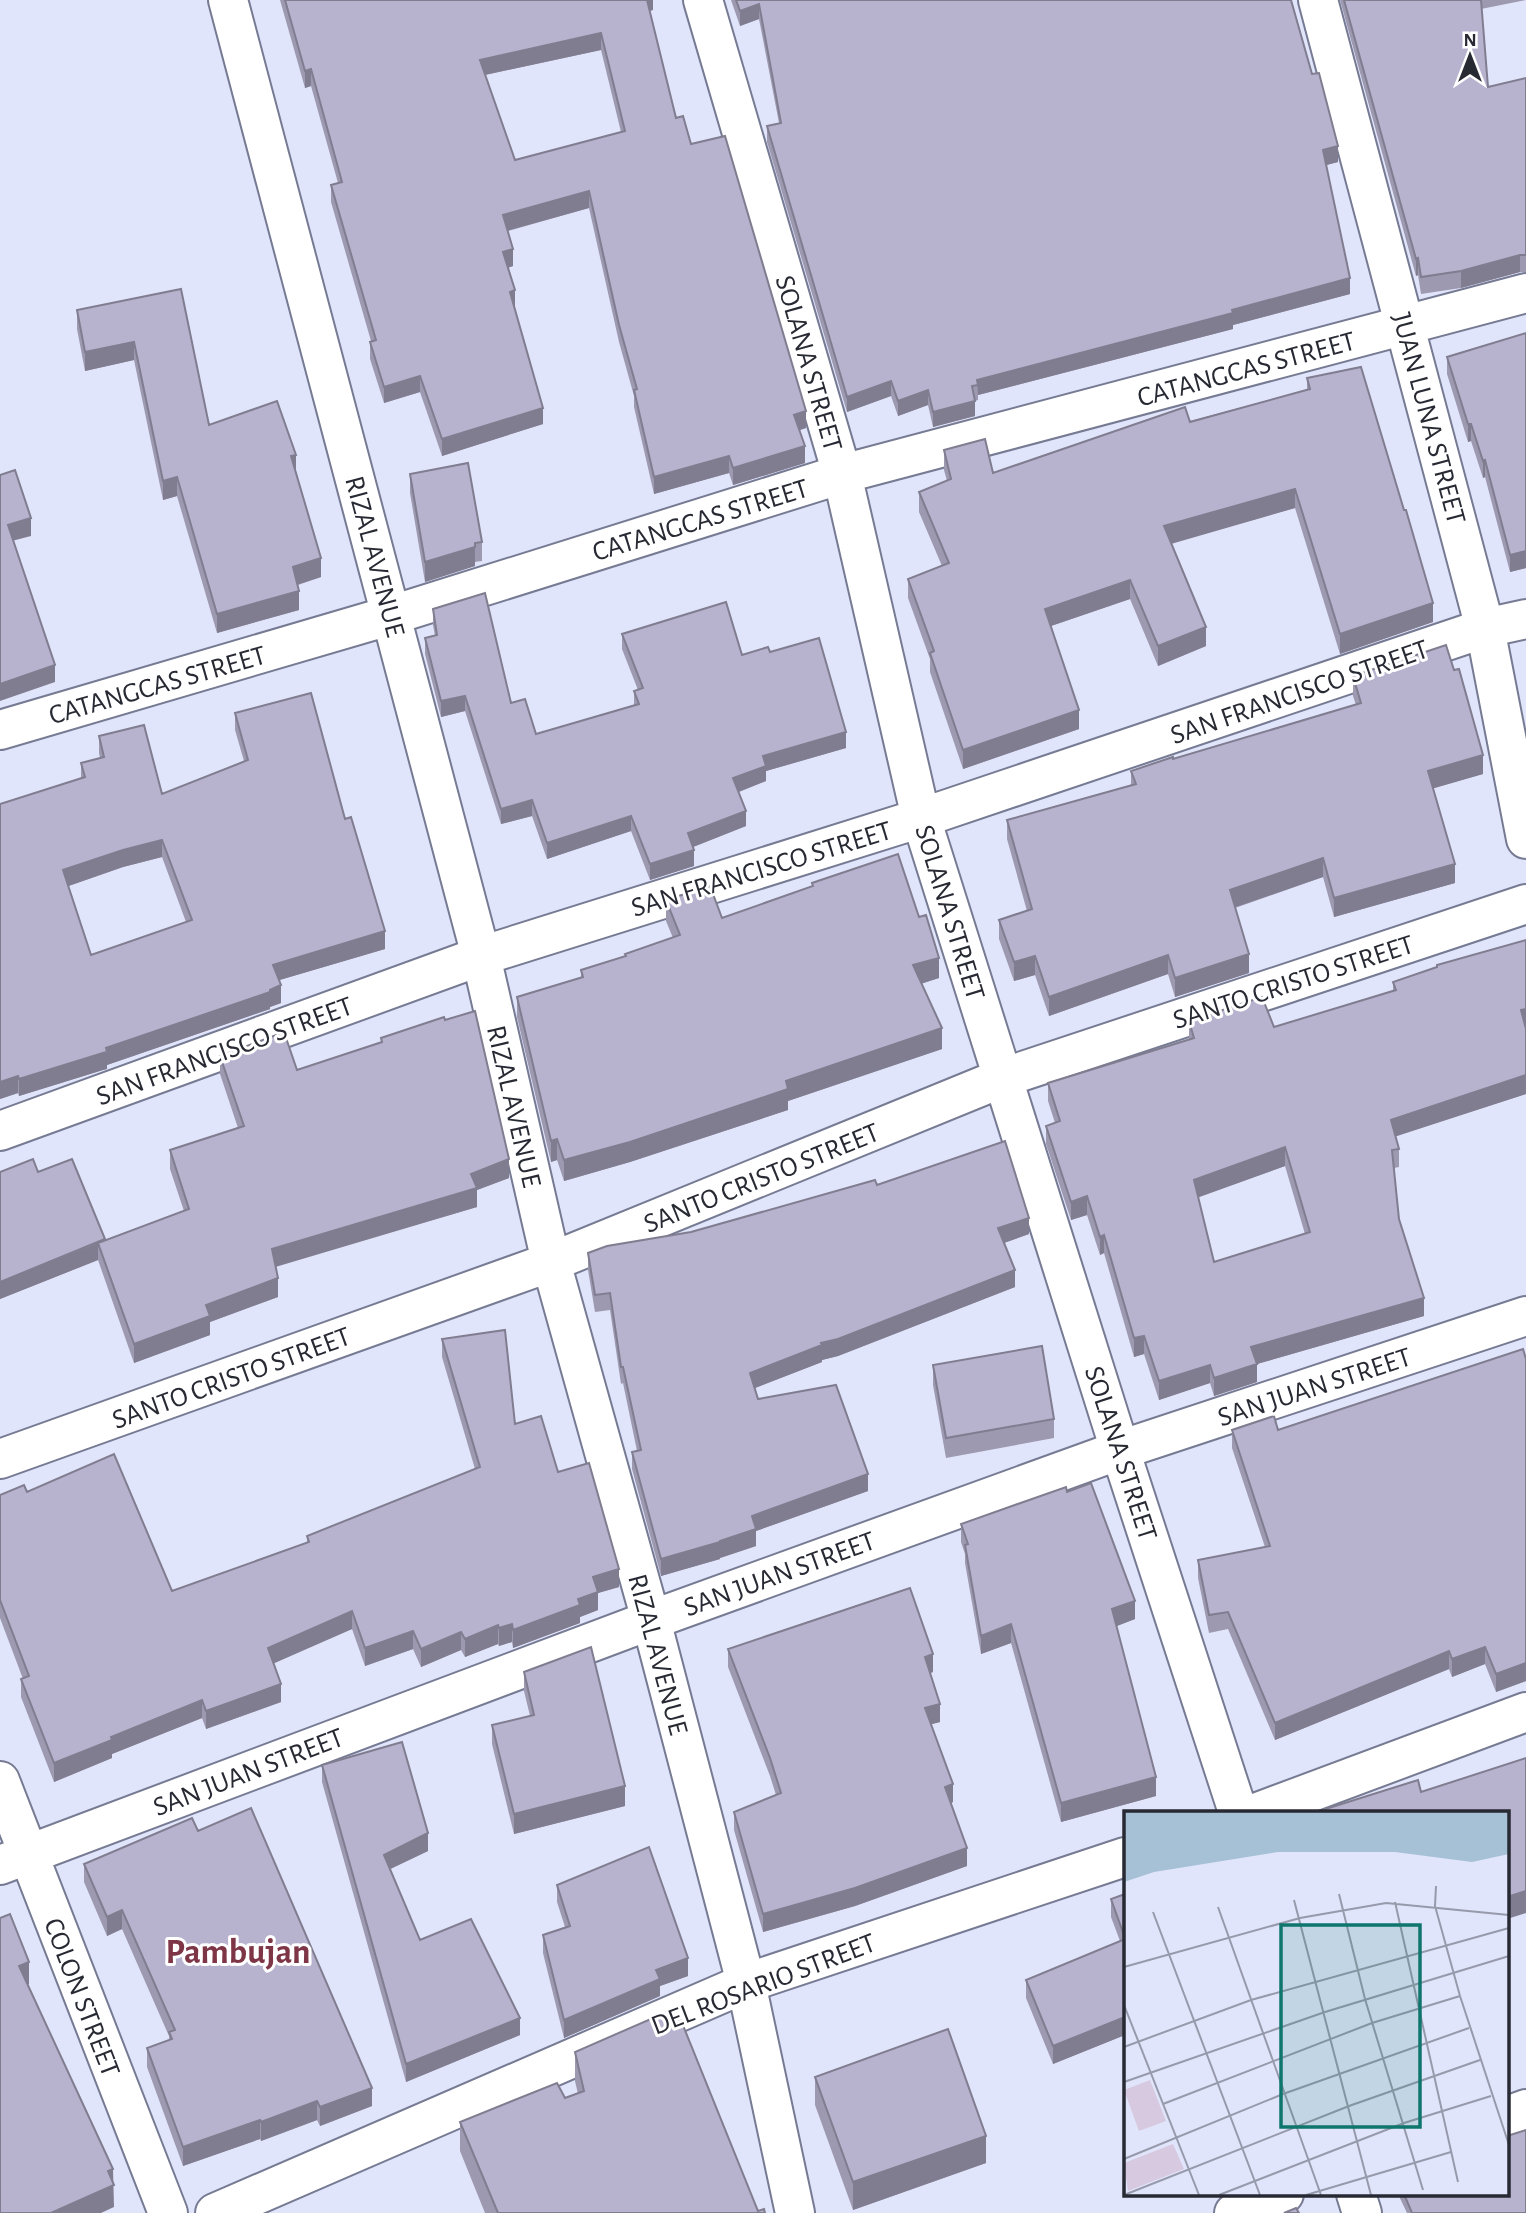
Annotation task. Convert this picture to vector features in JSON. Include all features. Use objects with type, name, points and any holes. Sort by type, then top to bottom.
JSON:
[{"type":"street","name":"RIZAL AVENUE","points":[[228,0],[481,956],[551,1262],[651,1620],[746,1983],[796,2213]]},
{"type":"street","name":"SOLANA STREET","points":[[704,0],[842,474],[921,818],[1120,1450],[1238,1811]]},
{"type":"street","name":"JUAN LUNA STREET","points":[[1318,0],[1485,628],[1526,839]]},
{"type":"street","name":"CATANGCAS STREET","points":[[0,730],[392,615],[842,474],[1526,293]]},
{"type":"street","name":"SAN FRANCISCO STREET","points":[[0,1131],[481,956],[921,818],[1485,628],[1526,619]]},
{"type":"street","name":"SANTO CRISTO STREET","points":[[0,1459],[551,1262],[1002,1078],[1526,904]]},
{"type":"street","name":"SAN JUAN STREET","points":[[14,1859],[651,1620],[1120,1450],[1526,1316]]},
{"type":"street","points":[[1261,1811],[1526,1712]]},
{"type":"street","name":"COLON STREET","points":[[0,1781],[14,1859],[168,2213]]},
{"type":"street","name":"DEL ROSARIO STREET","points":[[215,2213],[746,1983],[1124,1857]]},
{"type":"street","points":[[1508,2116],[1526,2109]]},
{"type":"street","points":[[1234,2213],[1279,2196]]},
{"type":"street","points":[[1357,2196],[1362,2213]]},
{"type":"building","points":[[285,0],[647,0],[676,118],[683,116],[691,144],[725,136],[806,411],[794,415],[805,446],[733,468],[729,456],[654,477],[634,390],[637,389],[619,325],[589,191],[503,215],[513,249],[503,252],[515,290],[510,292],[543,408],[442,439],[420,376],[384,387],[370,342],[376,340],[331,185],[342,182],[311,69],[305,71]],"holes":[[[601,33],[625,131],[515,160],[480,60]]]},
{"type":"building","points":[[736,0],[1291,0],[1312,74],[1319,73],[1338,146],[1323,150],[1350,278],[1232,310],[1233,313],[977,380],[978,385],[972,386],[975,401],[933,412],[928,390],[898,401],[891,381],[847,397],[767,126],[781,123],[759,4],[740,11]]},
{"type":"building","points":[[1344,0],[1481,0],[1488,87],[1526,78],[1526,255],[1461,271],[1421,277],[1418,258],[1416,259]]},
{"type":"building","points":[[181,289],[209,425],[277,401],[296,455],[291,456],[321,558],[293,567],[299,591],[217,614],[177,477],[163,481],[134,342],[85,352],[77,310]]},
{"type":"building","points":[[1526,333],[1526,551],[1510,555],[1485,460],[1483,461],[1471,424],[1468,424],[1447,357]]},
{"type":"building","points":[[1361,367],[1433,603],[1340,634],[1295,489],[1164,526],[1206,627],[1158,646],[1130,580],[1045,609],[1079,710],[963,750],[930,653],[934,651],[908,579],[949,563],[919,492],[951,479],[944,450],[985,439],[993,473],[1185,407],[1190,422],[1310,389],[1307,378]]},
{"type":"building","points":[[468,463],[482,542],[475,543],[475,547],[425,562],[410,474]]},
{"type":"building","points":[[15,470],[31,518],[8,525],[55,665],[0,684],[0,475]]},
{"type":"building","points":[[485,593],[511,703],[525,699],[536,734],[639,704],[634,691],[643,688],[622,634],[726,602],[742,655],[768,647],[770,652],[819,638],[846,732],[763,756],[766,766],[733,778],[746,811],[688,833],[694,850],[650,864],[631,816],[547,843],[532,800],[501,809],[465,696],[441,701],[425,638],[437,635],[433,609]]},
{"type":"building","points":[[1446,645],[1454,670],[1459,669],[1483,755],[1428,771],[1455,864],[1334,898],[1323,858],[1230,890],[1249,954],[1175,978],[1168,955],[1049,997],[1035,956],[1014,962],[999,920],[1032,909],[1007,820],[1136,784],[1131,771],[1173,757],[1361,703],[1353,676]]},
{"type":"building","points":[[311,693],[345,819],[351,817],[385,931],[273,965],[281,985],[270,992],[106,1048],[107,1052],[19,1079],[18,1076],[0,1082],[0,804],[85,777],[81,763],[104,757],[99,736],[144,725],[162,794],[248,760],[235,713]],"holes":[[[162,840],[192,920],[91,955],[63,870]]]},
{"type":"building","points":[[898,854],[919,917],[926,915],[939,958],[913,965],[942,1028],[786,1081],[788,1089],[630,1142],[564,1160],[557,1139],[551,1141],[517,997],[583,977],[581,970],[680,935],[666,900],[710,886],[722,918],[813,886],[812,883]]},
{"type":"building","points":[[1526,940],[1526,1009],[1521,1010],[1526,1029],[1526,1075],[1391,1120],[1399,1149],[1392,1150],[1399,1219],[1424,1298],[1251,1347],[1257,1364],[1214,1378],[1210,1365],[1159,1381],[1144,1336],[1134,1338],[1104,1235],[1100,1237],[1087,1196],[1071,1202],[1046,1126],[1060,1121],[1048,1083],[1194,1038],[1189,1021],[1262,997],[1274,1027],[1396,990],[1393,982],[1437,965]],"holes":[[[1285,1147],[1310,1232],[1214,1262],[1194,1180]]]},
{"type":"building","points":[[475,1011],[509,1159],[471,1174],[477,1188],[272,1249],[278,1278],[206,1305],[210,1316],[134,1344],[98,1243],[189,1209],[170,1150],[244,1126],[220,1056],[284,1032],[297,1070],[382,1042],[381,1038],[444,1017],[445,1020]]},
{"type":"building","points":[[1005,1141],[1029,1218],[998,1228],[1015,1270],[838,1339],[821,1343],[822,1345],[750,1373],[758,1399],[836,1385],[868,1474],[752,1516],[756,1529],[661,1559],[632,1452],[641,1450],[621,1367],[610,1293],[595,1295],[588,1253],[607,1246],[691,1232],[875,1180],[877,1185]]},
{"type":"building","points":[[33,1159],[38,1172],[72,1159],[105,1239],[0,1282],[0,1172]]},
{"type":"building","points":[[505,1330],[515,1424],[541,1416],[558,1472],[589,1463],[619,1569],[593,1577],[598,1592],[578,1599],[580,1605],[513,1630],[512,1624],[499,1628],[498,1625],[465,1639],[461,1632],[421,1649],[413,1631],[365,1648],[352,1611],[268,1648],[281,1684],[206,1711],[202,1700],[54,1763],[21,1679],[29,1676],[0,1600],[0,1495],[24,1485],[27,1492],[114,1454],[172,1591],[309,1542],[307,1536],[480,1467],[442,1339]]},
{"type":"building","points":[[1042,1346],[1054,1419],[946,1438],[933,1365]]},
{"type":"building","points":[[1523,1349],[1526,1359],[1526,1663],[1496,1674],[1485,1647],[1452,1659],[1449,1651],[1275,1723],[1228,1612],[1209,1615],[1198,1560],[1270,1546],[1232,1430],[1274,1416],[1278,1430]]},
{"type":"building","points":[[1091,1483],[1135,1601],[1112,1609],[1156,1777],[1061,1803],[1011,1624],[981,1636],[965,1545],[968,1544],[961,1524],[1066,1487],[1067,1492]]},
{"type":"building","points":[[910,1588],[933,1654],[925,1657],[940,1704],[925,1708],[953,1784],[945,1787],[967,1848],[855,1888],[763,1914],[734,1812],[781,1793],[728,1649]]},
{"type":"building","points":[[591,1647],[625,1786],[514,1814],[492,1725],[534,1715],[524,1672]]},
{"type":"building","points":[[402,1742],[428,1833],[384,1855],[420,1940],[471,1919],[520,2018],[406,2064],[322,1765]]},
{"type":"building","points":[[1526,1758],[1526,1891],[1508,1897],[1508,1811],[1319,1811],[1418,1780],[1421,1792]]},
{"type":"building","points":[[251,1808],[372,2088],[320,2107],[317,2101],[183,2147],[147,2048],[172,2039],[169,2032],[175,2030],[122,1910],[107,1917],[84,1864],[192,1818],[198,1831]]},
{"type":"building","points":[[649,1847],[688,1958],[656,1970],[660,1979],[564,2020],[543,1935],[570,1926],[557,1885]]},
{"type":"building","points":[[1124,1894],[1124,1935],[1111,1899]]},
{"type":"building","points":[[10,1914],[29,1962],[19,1966],[113,2169],[108,2171],[114,2185],[51,2213],[0,2213],[0,1918]]},
{"type":"building","points":[[1124,1939],[1124,2017],[1053,2046],[1026,1980]]},
{"type":"building","points":[[676,2008],[758,2211],[764,2209],[765,2213],[498,2213],[460,2122],[557,2083],[565,2098],[584,2091],[575,2052]]},
{"type":"building","points":[[948,2029],[986,2136],[853,2182],[815,2077]]},
{"type":"building","points":[[1526,2130],[1526,2213],[1412,2213],[1405,2196],[1508,2196],[1508,2136]]},
{"type":"building","points":[[1296,2208],[1299,2213],[1284,2213]]},
{"type":"district","name":"Pambujan","points":[[238,1951]]}]
